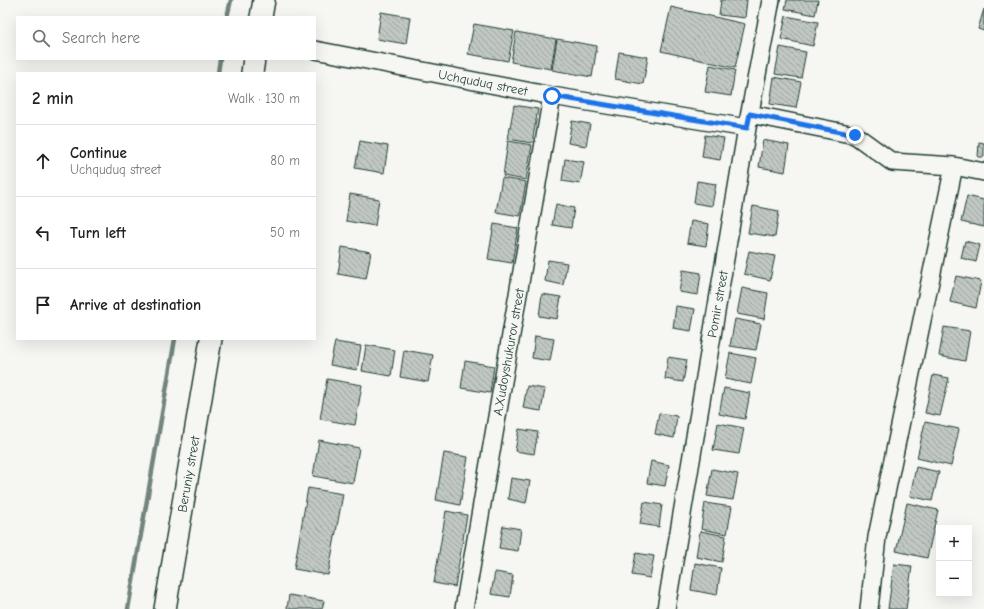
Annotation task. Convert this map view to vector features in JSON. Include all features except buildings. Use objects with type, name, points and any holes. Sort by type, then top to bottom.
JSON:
[{"type":"main road","points":[[261,16],[264,0]]},
{"type":"main road","points":[[252,72],[254,60]]},
{"type":"main road","name":"Beruniy street","points":[[165,609],[211,340]]},
{"type":"street","name":"Pomir street","points":[[666,609],[748,121],[771,0]]},
{"type":"street","name":"Uchquduq street","points":[[316,50],[552,96],[855,135],[892,162],[954,166],[984,172]]},
{"type":"street","name":"A.Xudoyshukurov street","points":[[464,609],[552,96]]},
{"type":"street","points":[[868,609],[877,537],[954,166]]},
{"type":"waterway","points":[[227,16],[231,0]]},
{"type":"waterway","points":[[218,72],[220,60]]},
{"type":"waterway","points":[[128,609],[175,340]]},
{"type":"route","points":[[552,96],[747,128],[750,114],[855,135]]}]
